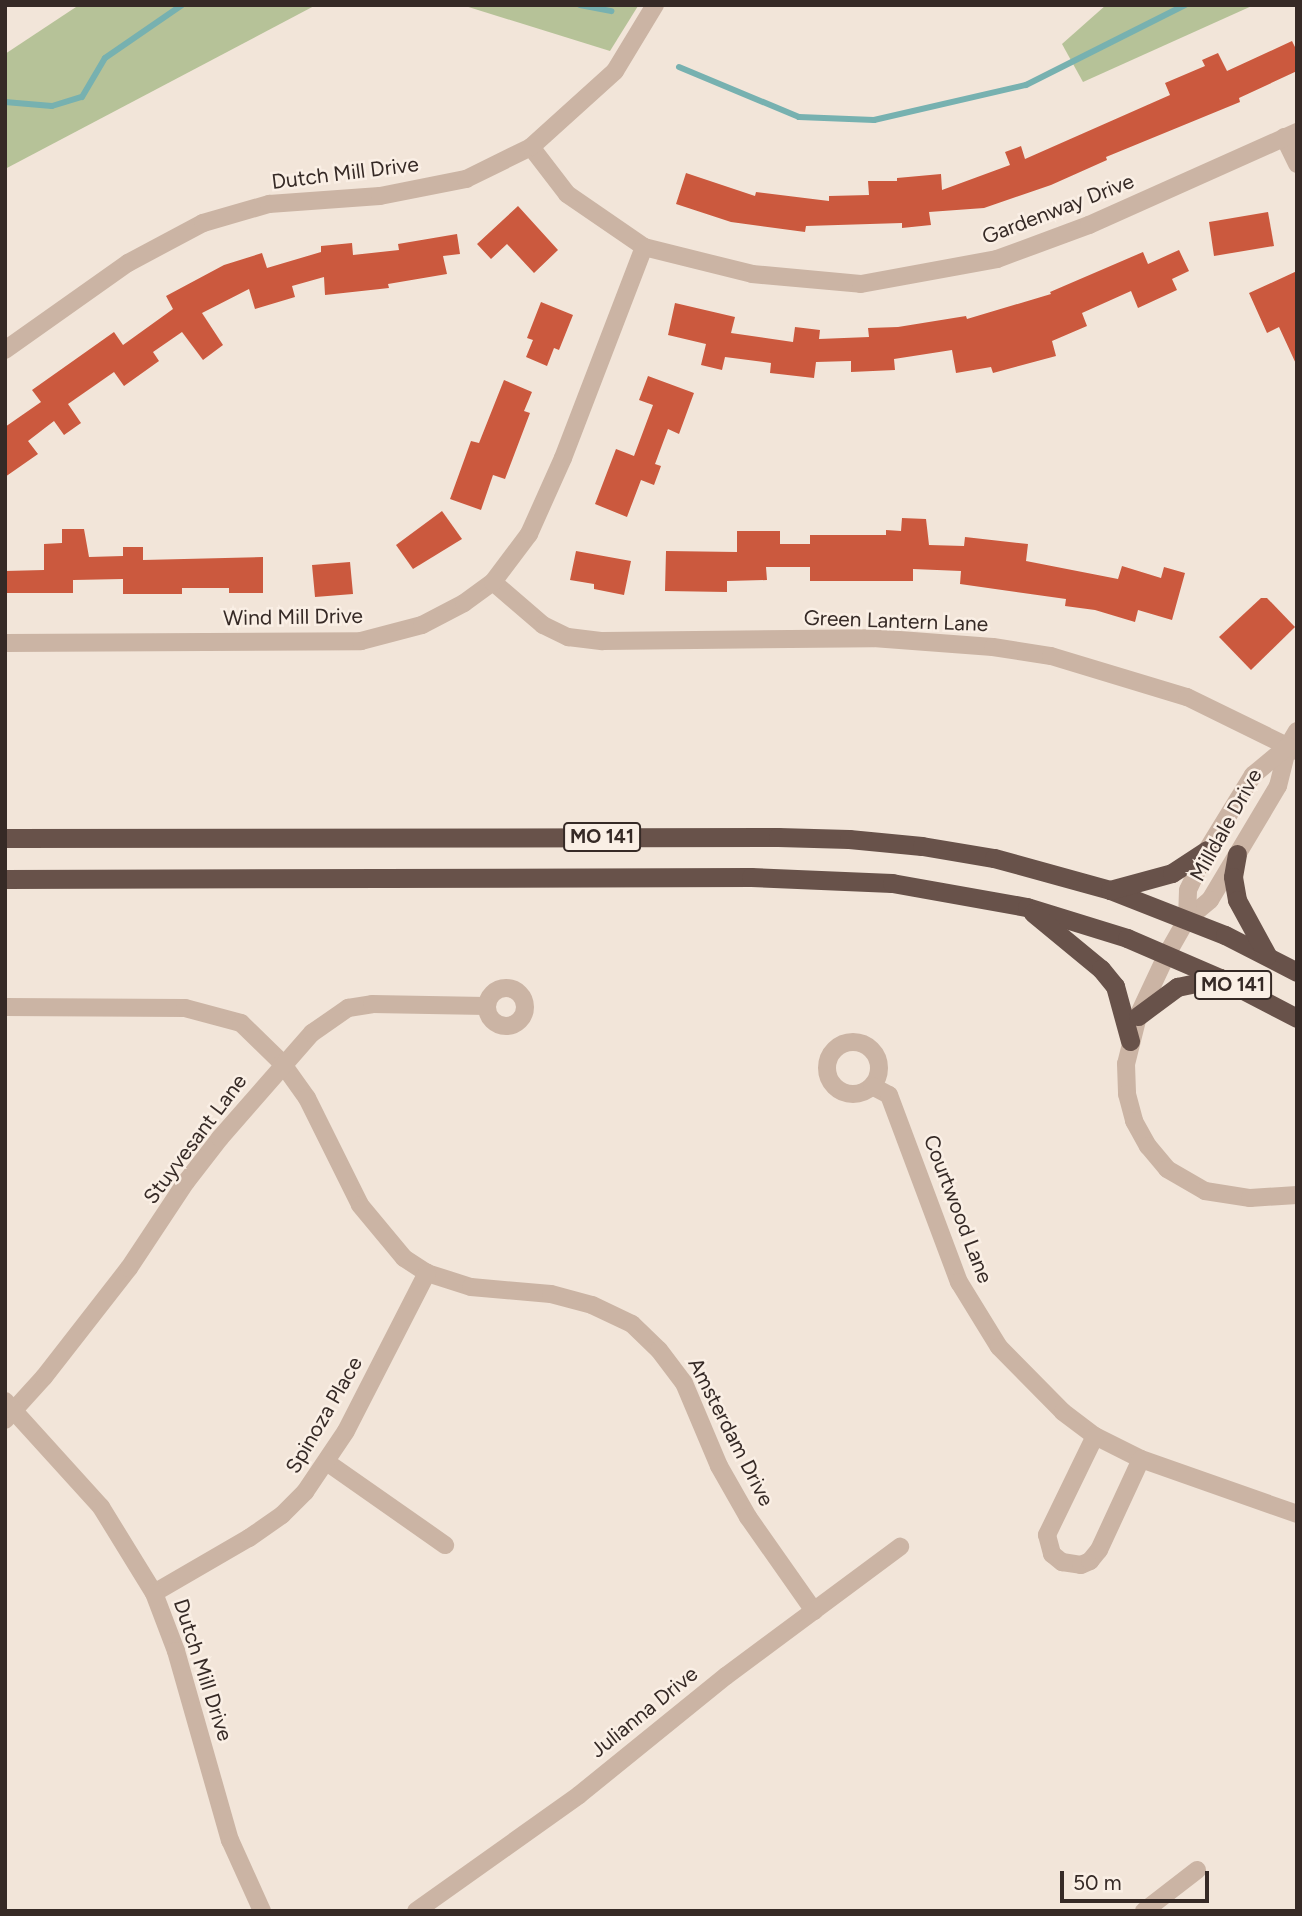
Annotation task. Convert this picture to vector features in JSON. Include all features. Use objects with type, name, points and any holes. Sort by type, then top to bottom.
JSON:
[{"type":"highway","name":"MO 141","points":[[5,838],[849,839],[922,846],[994,858],[1110,890],[1187,919],[1267,955],[1297,972]]},
{"type":"highway","points":[[1110,890],[1172,873],[1207,850]]},
{"type":"highway","points":[[1237,854],[1233,877],[1237,900],[1267,955]]},
{"type":"highway","name":"MO 141","points":[[5,878],[818,879],[892,883],[1027,908],[1127,938],[1220,978],[1297,1018]]},
{"type":"highway","points":[[1027,908],[1101,969],[1115,986],[1130,1041]]},
{"type":"highway","points":[[1138,1016],[1177,987],[1220,978]]},
{"type":"street","name":"Dutch Mill Drive","points":[[5,350],[128,263],[203,223],[269,204],[380,196],[466,179],[531,146],[615,71],[655,5]]},
{"type":"street","name":"Gardenway Drive","points":[[531,146],[567,194],[645,247],[752,274],[861,284],[997,259],[1020,251],[1089,225],[1290,134]]},
{"type":"street","points":[[1290,134],[1297,164]]},
{"type":"street","name":"Wind Mill Drive","points":[[5,643],[362,640],[422,625],[464,603],[493,582],[529,534],[557,471],[645,247]]},
{"type":"street","name":"Green Lantern Lane","points":[[493,582],[543,625],[568,637],[603,641],[873,638],[993,647],[1051,656],[1187,697],[1294,743]]},
{"type":"street","name":"Milldale Drive","points":[[1187,919],[1188,890],[1207,850],[1253,775],[1294,743]]},
{"type":"street","name":"Milldale Drive","points":[[1187,919],[1210,901],[1278,786],[1294,743]]},
{"type":"street","points":[[1187,919],[1138,1016],[1130,1041],[1126,1065],[1127,1094],[1134,1121],[1148,1146],[1167,1169],[1205,1191],[1250,1198],[1297,1195]]},
{"type":"street","name":"Stuyvesant Lane","points":[[8,1410],[44,1377],[112,1290],[186,1182],[282,1063],[329,1018],[348,1008],[394,1003],[486,1006]]},
{"type":"street","name":"Amsterdam Drive","points":[[5,1007],[184,1007],[241,1023],[282,1063],[314,1110],[360,1205],[404,1258],[427,1273],[471,1287],[551,1294],[592,1305],[632,1324],[659,1350],[684,1383],[719,1466],[748,1517],[814,1611]]},
{"type":"street","name":"Courtwood Lane","points":[[873,1086],[889,1095],[959,1282],[984,1327],[999,1347],[1063,1412],[1095,1436],[1141,1459],[1297,1514]]},
{"type":"street","name":"Spinoza Place","points":[[154,1593],[282,1515],[328,1462],[427,1273]]},
{"type":"street","name":"Dutch Mill Drive","points":[[8,1410],[101,1507],[154,1593],[176,1651],[230,1840],[262,1911]]},
{"type":"street","points":[[1095,1436],[1049,1526],[1047,1545],[1062,1563],[1081,1565],[1090,1561],[1099,1550],[1141,1459]]},
{"type":"street","points":[[328,1462],[445,1545]]},
{"type":"street","name":"Julianna Drive","points":[[416,1911],[579,1795],[726,1676],[900,1547]]},
{"type":"street","points":[[1144,1911],[1197,1870]]},
{"type":"green space","points":[[79,5],[316,5],[5,169],[5,54]]},
{"type":"green space","points":[[462,5],[636,5],[638,6],[610,51]]},
{"type":"green space","points":[[1106,5],[1254,5],[1083,82],[1062,44]]},
{"type":"building","points":[[1292,41],[1297,51],[1297,71],[1239,98],[1240,102],[1106,157],[1107,160],[1051,185],[984,208],[929,212],[931,225],[902,228],[902,223],[806,226],[805,232],[731,222],[676,204],[686,173],[755,196],[756,192],[829,201],[829,196],[869,195],[868,181],[897,181],[897,178],[941,174],[942,190],[1010,165],[1005,152],[1021,146],[1025,159],[1170,95],[1165,83],[1205,66],[1202,60],[1218,53],[1227,71]]},
{"type":"building","points":[[518,206],[558,250],[534,273],[507,244],[491,259],[477,244]]},
{"type":"building","points":[[1268,212],[1274,246],[1214,256],[1209,222]]},
{"type":"building","points":[[457,234],[460,254],[443,256],[447,274],[388,284],[389,288],[325,295],[324,277],[292,286],[295,297],[255,309],[249,289],[202,313],[223,345],[203,360],[182,332],[153,352],[159,361],[124,386],[114,372],[68,404],[81,423],[64,435],[54,421],[28,441],[38,454],[5,477],[5,427],[41,402],[32,390],[114,332],[123,345],[173,309],[166,296],[224,265],[262,253],[267,268],[321,252],[321,246],[352,243],[353,255],[399,250],[398,244]]},
{"type":"building","points":[[1179,250],[1189,271],[1172,279],[1177,290],[1138,308],[1131,291],[1082,313],[1087,326],[1052,341],[1056,356],[993,373],[991,367],[956,373],[952,350],[894,359],[895,370],[851,372],[851,361],[816,362],[814,378],[770,373],[771,363],[725,357],[722,370],[701,365],[706,344],[668,335],[675,303],[735,317],[731,333],[793,342],[795,327],[820,330],[819,339],[869,337],[868,328],[898,327],[966,316],[967,319],[1051,294],[1050,292],[1143,252],[1148,264]]},
{"type":"building","points":[[1297,271],[1297,366],[1279,327],[1267,333],[1249,293]]},
{"type":"building","points":[[541,302],[573,315],[559,350],[554,348],[547,366],[526,357],[533,340],[527,338]]},
{"type":"building","points":[[648,376],[694,393],[679,434],[668,429],[655,464],[661,466],[654,485],[641,480],[627,517],[595,504],[616,449],[634,456],[653,405],[639,400]]},
{"type":"building","points":[[504,380],[532,392],[524,411],[530,413],[505,479],[493,475],[481,510],[450,499],[471,441],[479,443]]},
{"type":"building","points":[[442,511],[462,539],[413,569],[396,545]]},
{"type":"building","points":[[902,518],[926,519],[929,545],[964,546],[965,537],[1028,544],[1026,561],[1118,579],[1122,566],[1161,578],[1164,567],[1185,573],[1172,620],[1138,610],[1135,622],[1095,610],[1065,606],[1066,599],[960,584],[961,571],[913,569],[913,581],[810,581],[810,567],[766,567],[767,580],[727,581],[727,592],[665,591],[666,551],[737,552],[737,531],[780,531],[780,544],[810,544],[810,535],[886,535],[886,530],[901,531]]},
{"type":"building","points":[[62,529],[84,529],[89,557],[123,556],[123,547],[143,547],[143,560],[263,557],[263,593],[229,593],[229,588],[182,588],[182,594],[123,594],[123,579],[73,580],[73,593],[5,593],[5,571],[44,570],[44,544],[62,543]]},
{"type":"building","points":[[576,551],[631,561],[624,595],[594,589],[594,584],[570,580]]},
{"type":"building","points":[[350,562],[353,594],[315,597],[312,565]]},
{"type":"building","points":[[1261,598],[1267,598],[1295,627],[1251,670],[1219,637]]},
{"type":"waterway","points":[[5,102],[52,106],[82,97],[105,58],[182,5]]},
{"type":"waterway","points":[[580,5],[611,11]]},
{"type":"waterway","points":[[679,67],[799,117],[874,120],[1026,85],[1185,5]]}]
